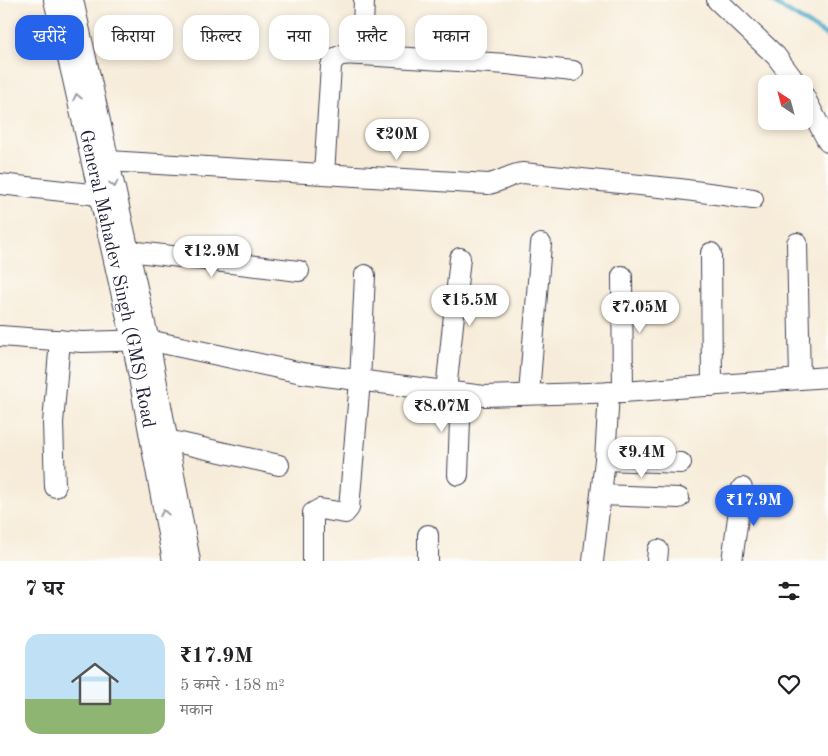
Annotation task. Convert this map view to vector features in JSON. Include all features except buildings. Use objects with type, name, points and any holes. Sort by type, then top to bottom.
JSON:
[{"type":"street","name":"General Mahadev Singh (GMS) Road","points":[[54,0],[98,195],[140,340],[173,561]]},
{"type":"street","points":[[72,0],[129,251],[140,340],[167,440],[190,561]]},
{"type":"street","points":[[363,15],[364,0]]},
{"type":"street","points":[[717,0],[776,56],[790,75]]},
{"type":"street","points":[[324,174],[333,61],[339,56]]},
{"type":"street","points":[[405,58],[507,64],[573,71]]},
{"type":"street","points":[[813,113],[828,142]]},
{"type":"street","points":[[108,161],[488,184],[497,183],[514,174],[523,174],[679,189],[752,199]]},
{"type":"street","points":[[0,184],[98,195]]},
{"type":"street","points":[[798,243],[800,379]]},
{"type":"street","points":[[529,394],[540,244]]},
{"type":"street","points":[[129,251],[298,271]]},
{"type":"street","points":[[711,253],[712,386]]},
{"type":"street","points":[[458,474],[454,392],[460,258]]},
{"type":"street","points":[[313,561],[313,513],[320,509],[345,513],[349,508],[360,381],[365,275]]},
{"type":"street","points":[[593,561],[605,460],[616,392],[622,276]]},
{"type":"street","points":[[0,336],[82,342],[140,340],[302,373],[484,396],[616,392],[828,377]]},
{"type":"street","points":[[55,487],[54,423],[60,340]]},
{"type":"street","points":[[167,440],[279,464]]},
{"type":"street","points":[[605,460],[681,463]]},
{"type":"street","points":[[732,561],[742,488]]},
{"type":"street","points":[[601,495],[678,498]]},
{"type":"street","points":[[428,535],[428,561]]},
{"type":"waterway","points":[[769,0],[828,36]]}]
